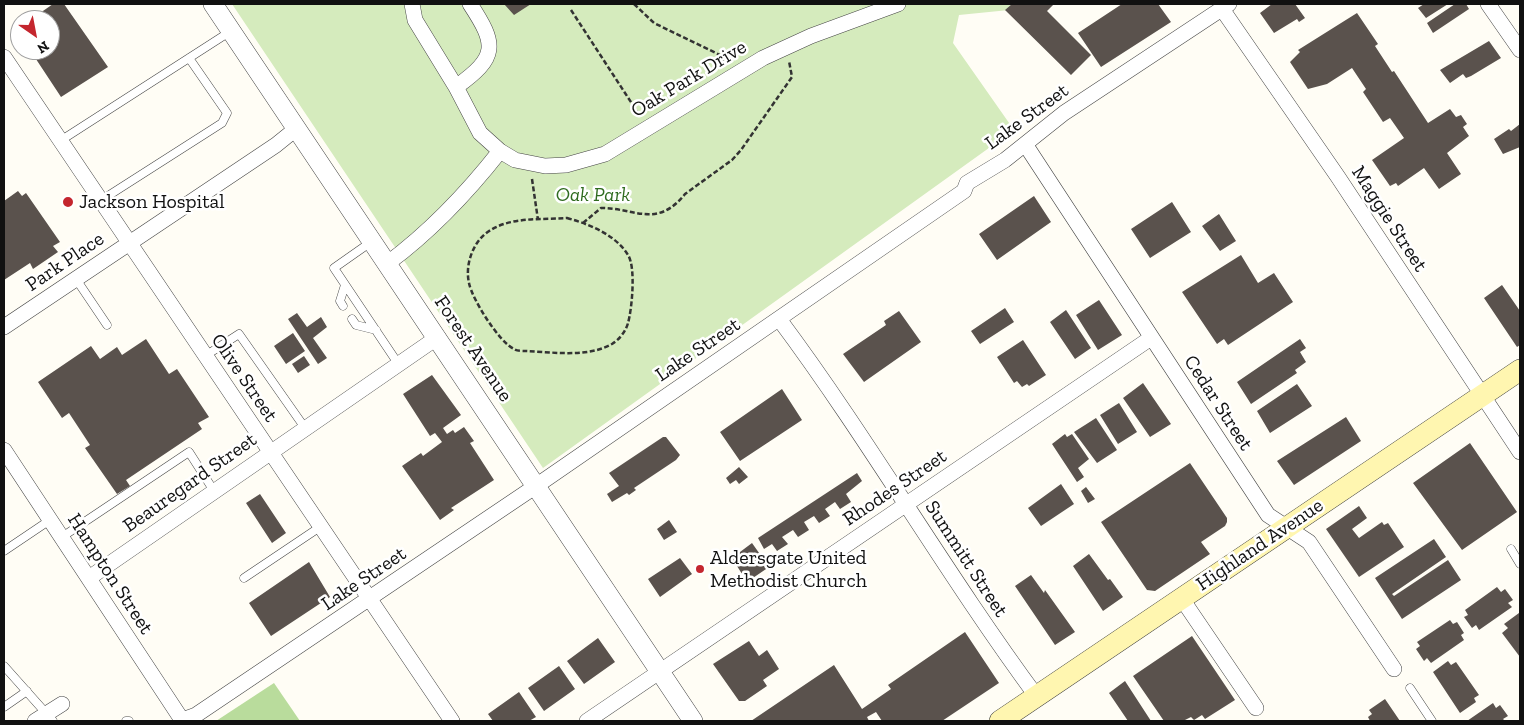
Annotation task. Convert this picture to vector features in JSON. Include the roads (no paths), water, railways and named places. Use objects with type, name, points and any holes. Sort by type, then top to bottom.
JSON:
[{"type":"main road","name":"Highland Avenue","points":[[1010,719],[1037,697],[1520,370]]},
{"type":"street","name":"Forest Avenue","points":[[213,4],[438,337],[693,721]]},
{"type":"street","name":"Oak Park Drive","points":[[412,4],[415,20],[456,87],[474,125],[500,151],[530,164],[566,166],[594,159],[731,76],[783,48],[898,4]]},
{"type":"street","points":[[456,87],[481,68],[490,46],[485,28],[470,4]]},
{"type":"street","points":[[1488,4],[1520,50]]},
{"type":"street","name":"Lake Street","points":[[182,720],[208,709],[536,486],[964,191],[968,183],[1005,160],[1064,113],[1226,6]]},
{"type":"street","name":"Maggie Street","points":[[1226,6],[1520,452]]},
{"type":"street","name":"Olive Street","points":[[4,57],[452,721]]},
{"type":"street","name":"Park Place","points":[[4,327],[276,145],[297,128]]},
{"type":"street","name":"Cedar Street","points":[[1025,144],[1268,515],[1309,542],[1316,550],[1394,669]]},
{"type":"street","points":[[388,263],[411,246],[464,196],[500,151]]},
{"type":"street","name":"Summitt Street","points":[[779,319],[906,504],[1004,652],[1037,697]]},
{"type":"street","name":"Beauregard Street","points":[[89,578],[438,337]]},
{"type":"street","name":"Rhodes Street","points":[[586,721],[661,672],[1151,338]]},
{"type":"street","name":"Hampton Street","points":[[4,450],[182,720]]},
{"type":"street","points":[[1182,599],[1256,708]]},
{"type":"street","points":[[45,718],[62,704]]},
{"type":"lane","points":[[60,141],[231,31]]},
{"type":"lane","points":[[100,201],[222,123],[227,113],[189,58]]},
{"type":"lane","points":[[373,241],[334,268],[399,365]]},
{"type":"lane","points":[[76,279],[107,325]]},
{"type":"lane","points":[[343,306],[340,301],[346,285]]},
{"type":"lane","points":[[352,319],[356,325],[376,330]]},
{"type":"lane","points":[[204,356],[239,334],[305,428]]},
{"type":"lane","points":[[62,537],[188,452],[214,491]]},
{"type":"lane","points":[[4,551],[50,520]]},
{"type":"lane","points":[[244,578],[320,527]]},
{"type":"lane","points":[[1511,549],[1520,564]]},
{"type":"lane","points":[[4,666],[27,691],[45,718]]},
{"type":"lane","points":[[1410,688],[1432,721]]},
{"type":"lane","points":[[4,707],[27,691]]},
{"type":"place","name":"Jackson Hospital","points":[[68,202]]},
{"type":"place","name":"Aldersgate United Methodist Church","points":[[700,569]]},
{"type":"park label","name":"Oak Park","points":[[593,195]]}]
